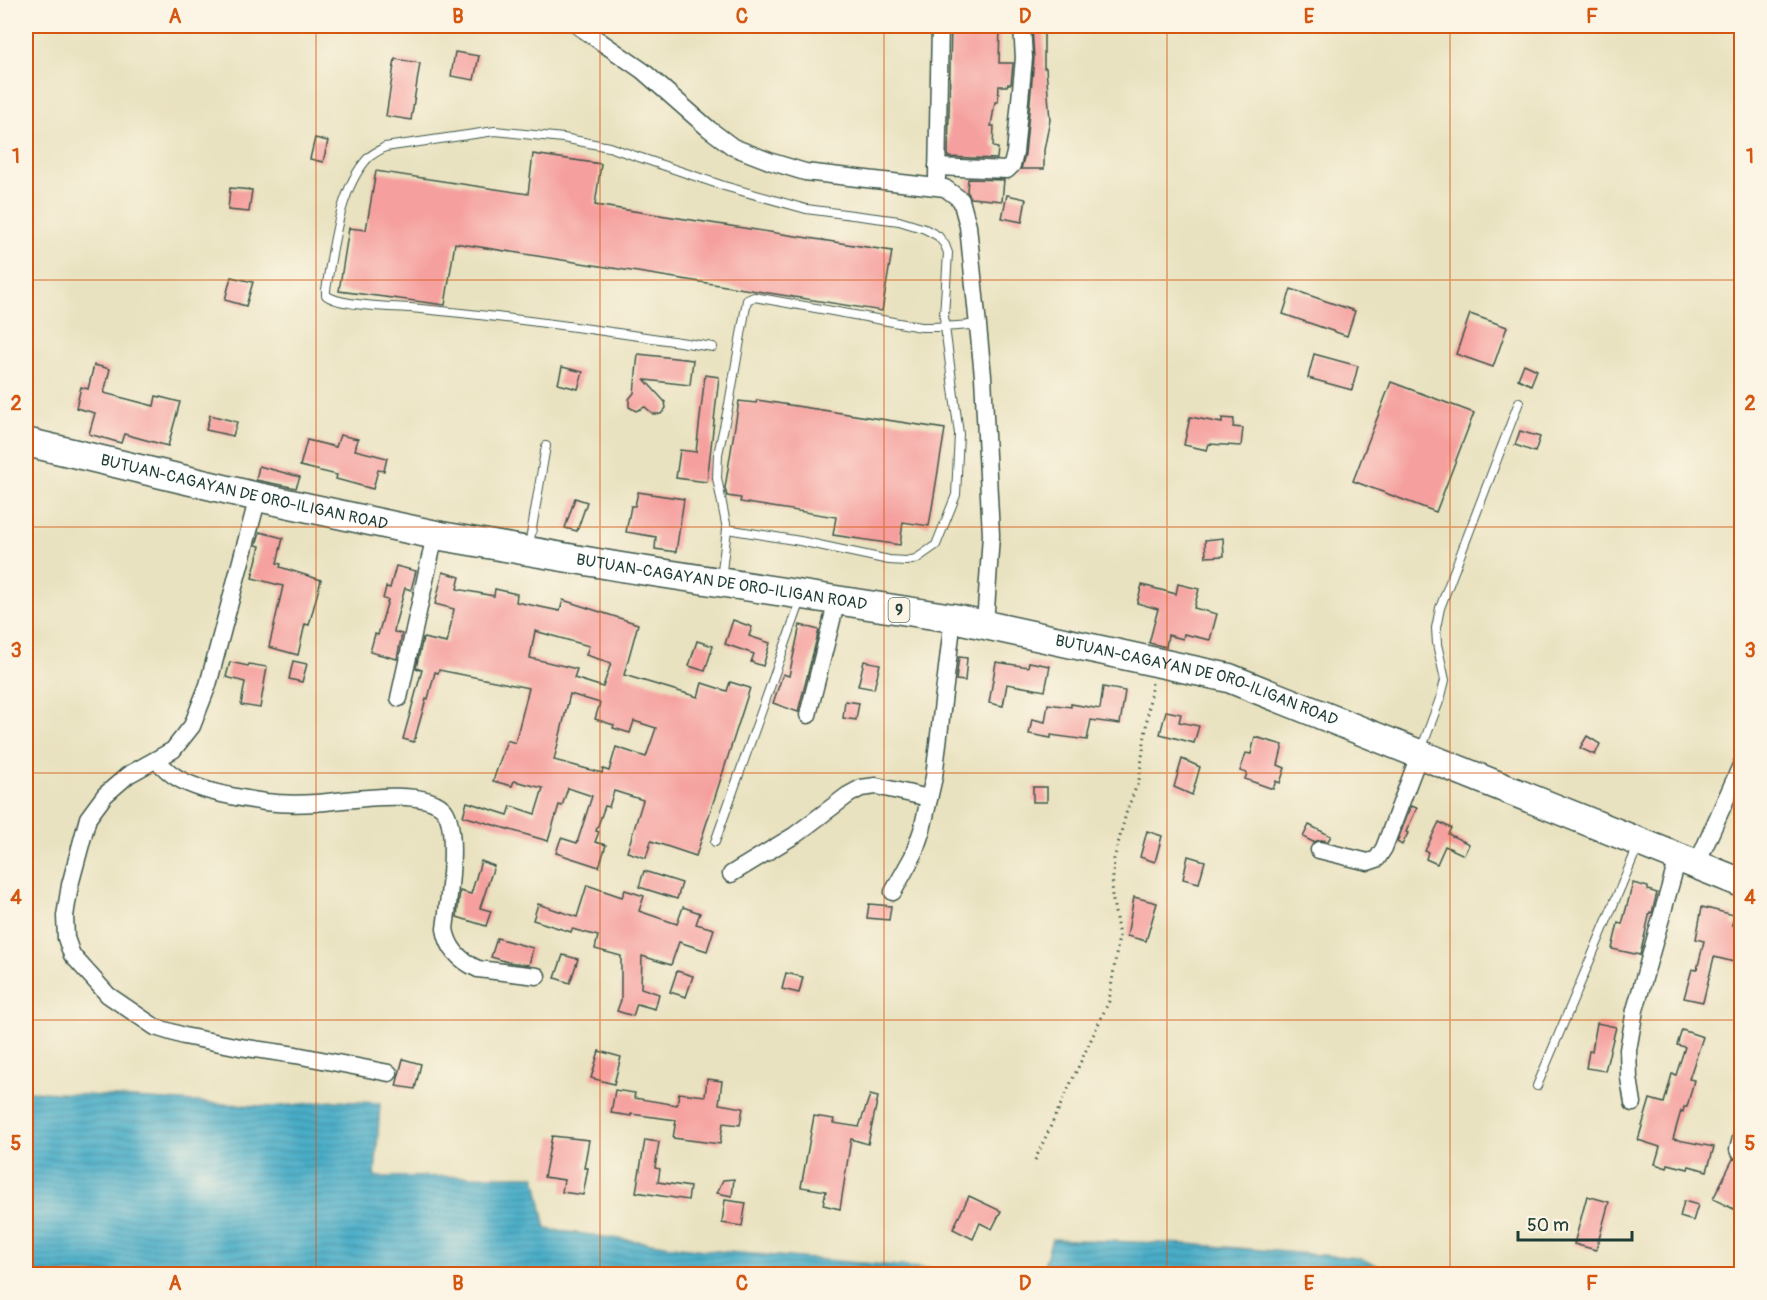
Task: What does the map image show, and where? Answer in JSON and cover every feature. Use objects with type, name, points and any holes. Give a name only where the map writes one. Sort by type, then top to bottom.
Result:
[{"type":"highway","name":"BUTUAN-CAGAYAN DE ORO-ILIGAN ROAD","points":[[26,442],[258,497],[435,535],[952,618],[1229,678],[1742,883]]},
{"type":"street","points":[[578,26],[643,71],[733,147],[805,172],[938,186],[945,188],[961,200],[971,248],[983,387],[991,535],[985,625]]},
{"type":"street","points":[[938,186],[940,26]]},
{"type":"street","points":[[937,167],[1007,170],[1012,165],[1024,58],[1022,26]]},
{"type":"street","points":[[258,497],[208,685],[192,726],[173,750],[128,775],[105,795],[88,818],[70,885],[65,916],[66,938],[72,955],[108,995],[155,1027],[184,1036],[389,1073]]},
{"type":"street","points":[[399,698],[435,535]]},
{"type":"street","points":[[808,715],[837,600]]},
{"type":"street","points":[[893,892],[913,856],[934,777],[952,618]]},
{"type":"street","points":[[1319,850],[1368,862],[1377,859],[1384,848],[1420,753]]},
{"type":"street","points":[[156,760],[173,776],[192,785],[266,802],[318,803],[375,797],[427,800],[437,805],[444,809],[450,821],[452,854],[445,929],[447,940],[454,952],[470,966],[478,969],[537,976]]},
{"type":"street","points":[[1633,1102],[1628,1050],[1635,1010],[1687,861],[1742,764]]},
{"type":"street","points":[[731,874],[795,834],[861,788],[876,786],[929,798]]},
{"type":"lane","points":[[713,347],[491,315],[356,304],[330,298],[326,295],[326,290],[335,236],[351,183],[370,157],[385,147],[495,131],[563,138],[609,147],[724,186],[795,206],[899,221],[925,229],[938,236],[948,253],[945,327],[959,434],[956,495],[936,544],[916,559],[889,560],[800,541],[727,529]]},
{"type":"lane","points":[[720,582],[727,529],[717,478],[718,454],[747,300],[754,297],[921,327],[977,324]]},
{"type":"lane","points":[[1420,753],[1445,680],[1437,644],[1436,628],[1440,608],[1519,402]]},
{"type":"lane","points":[[528,551],[546,446]]},
{"type":"lane","points":[[715,842],[802,595]]},
{"type":"lane","points":[[1537,1086],[1640,843]]},
{"type":"path","points":[[1035,1160],[1109,1001],[1119,936],[1112,895],[1114,859],[1127,810],[1139,780],[1155,661]]},
{"type":"water","points":[[26,1091],[271,1107],[333,1101],[380,1103],[375,1177],[535,1176],[546,1229],[703,1250],[998,1274],[26,1274]]},
{"type":"water","points":[[1052,1239],[1187,1244],[1359,1258],[1397,1274],[1041,1274]]},
{"type":"building","points":[[951,26],[1000,26],[999,63],[1013,63],[1011,84],[999,86],[998,102],[995,102],[991,126],[994,126],[993,147],[998,148],[997,159],[948,157]]},
{"type":"building","points":[[1032,26],[1044,26],[1044,68],[1046,68],[1050,120],[1044,150],[1044,169],[1021,169],[1025,154],[1034,59]]},
{"type":"building","points":[[455,52],[479,56],[474,80],[451,76]]},
{"type":"building","points":[[395,59],[420,63],[411,120],[386,116]]},
{"type":"building","points":[[315,138],[328,141],[323,162],[310,159]]},
{"type":"building","points":[[533,154],[601,164],[595,205],[892,251],[882,311],[455,243],[445,305],[339,291],[349,228],[366,230],[376,171],[528,194]]},
{"type":"building","points":[[968,179],[1004,180],[1002,201],[971,198],[967,191]]},
{"type":"building","points":[[230,188],[252,190],[249,212],[228,210]]},
{"type":"building","points":[[1007,195],[1026,199],[1022,222],[1002,218]]},
{"type":"building","points":[[231,277],[253,282],[246,306],[225,300]]},
{"type":"building","points":[[1291,289],[1355,311],[1347,336],[1283,314]]},
{"type":"building","points":[[1470,314],[1507,327],[1493,367],[1456,354]]},
{"type":"building","points":[[638,354],[693,360],[690,385],[645,380],[665,402],[666,408],[661,414],[653,414],[645,407],[636,411],[629,407],[629,399],[634,393]]},
{"type":"building","points":[[1314,354],[1358,366],[1352,390],[1308,378]]},
{"type":"building","points":[[1524,364],[1537,370],[1531,385],[1518,379]]},
{"type":"building","points":[[94,365],[110,369],[104,393],[154,406],[156,396],[180,402],[168,446],[124,434],[121,443],[89,434],[95,413],[76,408],[81,387],[88,389]]},
{"type":"building","points":[[562,367],[583,372],[578,389],[558,384]]},
{"type":"building","points":[[705,375],[719,377],[707,482],[676,478],[680,450],[696,452]]},
{"type":"building","points":[[1391,382],[1474,413],[1436,512],[1353,481]]},
{"type":"building","points":[[757,400],[945,429],[929,526],[903,522],[900,545],[833,535],[836,517],[740,502],[741,498],[727,496],[725,488],[739,401],[756,403]]},
{"type":"building","points":[[210,415],[237,422],[233,436],[206,430]]},
{"type":"building","points":[[1190,417],[1222,423],[1222,418],[1234,419],[1233,427],[1243,428],[1241,446],[1209,444],[1207,450],[1184,445]]},
{"type":"building","points":[[1520,431],[1540,437],[1535,452],[1515,445]]},
{"type":"building","points":[[340,435],[358,439],[355,450],[387,458],[384,471],[378,470],[373,489],[336,479],[337,475],[300,466],[307,440],[336,447]]},
{"type":"building","points":[[259,466],[300,477],[296,488],[256,480]]},
{"type":"building","points":[[638,492],[684,499],[676,552],[655,549],[656,537],[626,532],[631,506],[635,506]]},
{"type":"building","points":[[575,498],[587,502],[577,531],[565,528]]},
{"type":"building","points":[[260,532],[283,538],[277,563],[281,564],[280,567],[321,580],[309,625],[305,624],[298,655],[269,647],[283,586],[252,578],[260,546],[256,545]]},
{"type":"building","points":[[1223,538],[1224,556],[1206,557],[1205,540]]},
{"type":"building","points":[[396,566],[416,571],[411,590],[405,588],[395,625],[394,632],[402,634],[397,659],[370,652],[375,634],[378,635],[388,600],[383,599],[386,587],[390,588]]},
{"type":"building","points":[[443,572],[460,577],[457,589],[494,596],[495,589],[517,594],[516,602],[560,611],[563,600],[638,624],[624,675],[698,697],[702,683],[727,691],[730,682],[750,688],[696,856],[651,841],[646,858],[627,852],[643,800],[614,791],[609,807],[605,806],[596,831],[599,832],[595,842],[606,845],[599,867],[556,853],[561,838],[577,843],[592,796],[568,788],[562,806],[559,805],[548,841],[463,816],[467,802],[508,815],[511,806],[535,814],[543,788],[514,781],[512,786],[493,781],[507,740],[515,743],[529,688],[439,670],[438,673],[435,672],[414,742],[403,739],[422,670],[416,668],[423,638],[447,643],[454,609],[435,604]],"holes":[[[535,631],[589,646],[586,655],[611,663],[603,687],[574,678],[577,669],[530,658]],[[570,694],[600,703],[595,719],[614,725],[613,728],[630,733],[634,721],[656,728],[646,757],[616,747],[609,771],[603,769],[602,773],[554,760]]]},
{"type":"building","points":[[1178,584],[1199,589],[1194,608],[1217,614],[1210,640],[1184,634],[1183,639],[1168,635],[1166,647],[1149,643],[1158,609],[1137,603],[1142,585],[1176,594]]},
{"type":"building","points":[[733,620],[752,627],[749,636],[770,643],[763,666],[751,662],[754,654],[725,644]]},
{"type":"building","points":[[800,625],[819,630],[798,712],[773,703],[783,674],[789,676]]},
{"type":"building","points":[[697,641],[713,646],[705,671],[689,666]]},
{"type":"building","points":[[959,657],[967,658],[965,681],[956,680]]},
{"type":"building","points":[[293,661],[307,664],[302,682],[289,679]]},
{"type":"building","points":[[864,661],[880,664],[874,689],[858,686]]},
{"type":"building","points":[[230,662],[267,667],[260,708],[241,705],[245,682],[226,677]]},
{"type":"building","points":[[996,662],[1028,667],[1029,662],[1050,666],[1045,691],[1007,684],[1003,706],[989,703]]},
{"type":"building","points":[[1103,687],[1125,691],[1120,724],[1091,720],[1087,740],[1029,734],[1032,719],[1045,722],[1048,704],[1071,707],[1071,704],[1100,709]]},
{"type":"building","points":[[845,701],[859,703],[856,720],[843,718]]},
{"type":"building","points":[[1166,711],[1181,714],[1179,722],[1199,726],[1194,743],[1160,734]]},
{"type":"building","points":[[1587,736],[1600,744],[1595,755],[1580,748]]},
{"type":"building","points":[[1255,737],[1283,745],[1278,765],[1285,768],[1280,783],[1276,781],[1273,789],[1245,779],[1247,773],[1240,771],[1246,753],[1251,754]]},
{"type":"building","points":[[1182,759],[1200,767],[1192,795],[1174,787]]},
{"type":"building","points":[[1033,787],[1047,787],[1047,802],[1033,802]]},
{"type":"building","points":[[1411,806],[1417,808],[1402,845],[1397,842]]},
{"type":"building","points":[[1439,822],[1451,828],[1448,834],[1469,844],[1464,855],[1445,846],[1437,864],[1426,859],[1428,852],[1425,851]]},
{"type":"building","points":[[1309,825],[1331,836],[1328,841],[1313,842],[1303,837]]},
{"type":"building","points":[[1147,831],[1162,836],[1155,862],[1140,857]]},
{"type":"building","points":[[1188,856],[1205,861],[1199,883],[1183,879]]},
{"type":"building","points":[[481,861],[494,866],[480,908],[491,911],[486,926],[457,917],[460,891],[471,894]]},
{"type":"building","points":[[644,871],[682,883],[677,899],[639,887]]},
{"type":"building","points":[[1633,883],[1648,887],[1648,890],[1657,893],[1640,955],[1612,949],[1618,923],[1622,924]]},
{"type":"building","points":[[587,885],[622,897],[625,890],[644,896],[639,911],[677,924],[683,907],[700,913],[696,924],[714,929],[707,951],[679,942],[671,965],[642,956],[641,988],[659,994],[655,1009],[637,1004],[633,1016],[617,1011],[621,1000],[621,956],[595,949],[598,936],[572,929],[571,932],[533,920],[538,904],[577,917]]},
{"type":"building","points":[[1134,897],[1157,903],[1146,941],[1127,936]]},
{"type":"building","points":[[869,904],[891,906],[889,920],[867,918]]},
{"type":"building","points":[[1702,907],[1734,915],[1732,925],[1742,927],[1742,964],[1714,957],[1703,1002],[1684,998],[1692,969],[1697,970],[1704,941],[1696,939]]},
{"type":"building","points":[[497,938],[533,948],[529,965],[491,957]]},
{"type":"building","points":[[563,955],[578,959],[570,983],[555,978]]},
{"type":"building","points":[[677,971],[693,976],[686,997],[670,992]]},
{"type":"building","points":[[786,973],[803,977],[799,993],[782,989]]},
{"type":"building","points":[[1597,1023],[1616,1027],[1605,1071],[1586,1068]]},
{"type":"building","points":[[1682,1030],[1703,1037],[1689,1079],[1694,1080],[1687,1107],[1684,1107],[1683,1112],[1681,1111],[1673,1139],[1714,1147],[1707,1171],[1689,1166],[1688,1169],[1668,1164],[1667,1168],[1655,1164],[1660,1147],[1638,1140],[1650,1099],[1664,1103],[1672,1074],[1676,1075],[1685,1047],[1677,1045]]},
{"type":"building","points":[[599,1051],[621,1057],[614,1084],[591,1078]]},
{"type":"building","points":[[403,1059],[421,1064],[415,1089],[396,1086]]},
{"type":"building","points":[[707,1079],[722,1081],[719,1104],[743,1108],[740,1125],[723,1123],[720,1144],[673,1138],[676,1120],[611,1113],[615,1090],[635,1093],[634,1098],[677,1105],[679,1093],[705,1096]]},
{"type":"building","points":[[870,1095],[878,1097],[868,1144],[851,1139],[840,1209],[823,1205],[826,1191],[801,1187],[814,1116],[834,1119],[833,1123],[859,1127]]},
{"type":"building","points":[[552,1136],[589,1140],[584,1168],[588,1168],[583,1195],[562,1192],[564,1180],[544,1177]]},
{"type":"building","points":[[645,1140],[659,1142],[655,1168],[660,1169],[658,1182],[690,1187],[688,1200],[636,1192]]},
{"type":"building","points":[[1733,1159],[1742,1160],[1742,1213],[1713,1199]]},
{"type":"building","points":[[734,1179],[732,1196],[717,1193],[723,1180]]},
{"type":"building","points":[[969,1196],[1001,1211],[992,1229],[980,1223],[973,1239],[953,1229]]},
{"type":"building","points":[[1587,1196],[1609,1202],[1596,1250],[1574,1244]]},
{"type":"building","points":[[725,1200],[746,1203],[742,1226],[722,1223]]},
{"type":"building","points":[[1684,1201],[1698,1205],[1693,1221],[1680,1217]]}]
